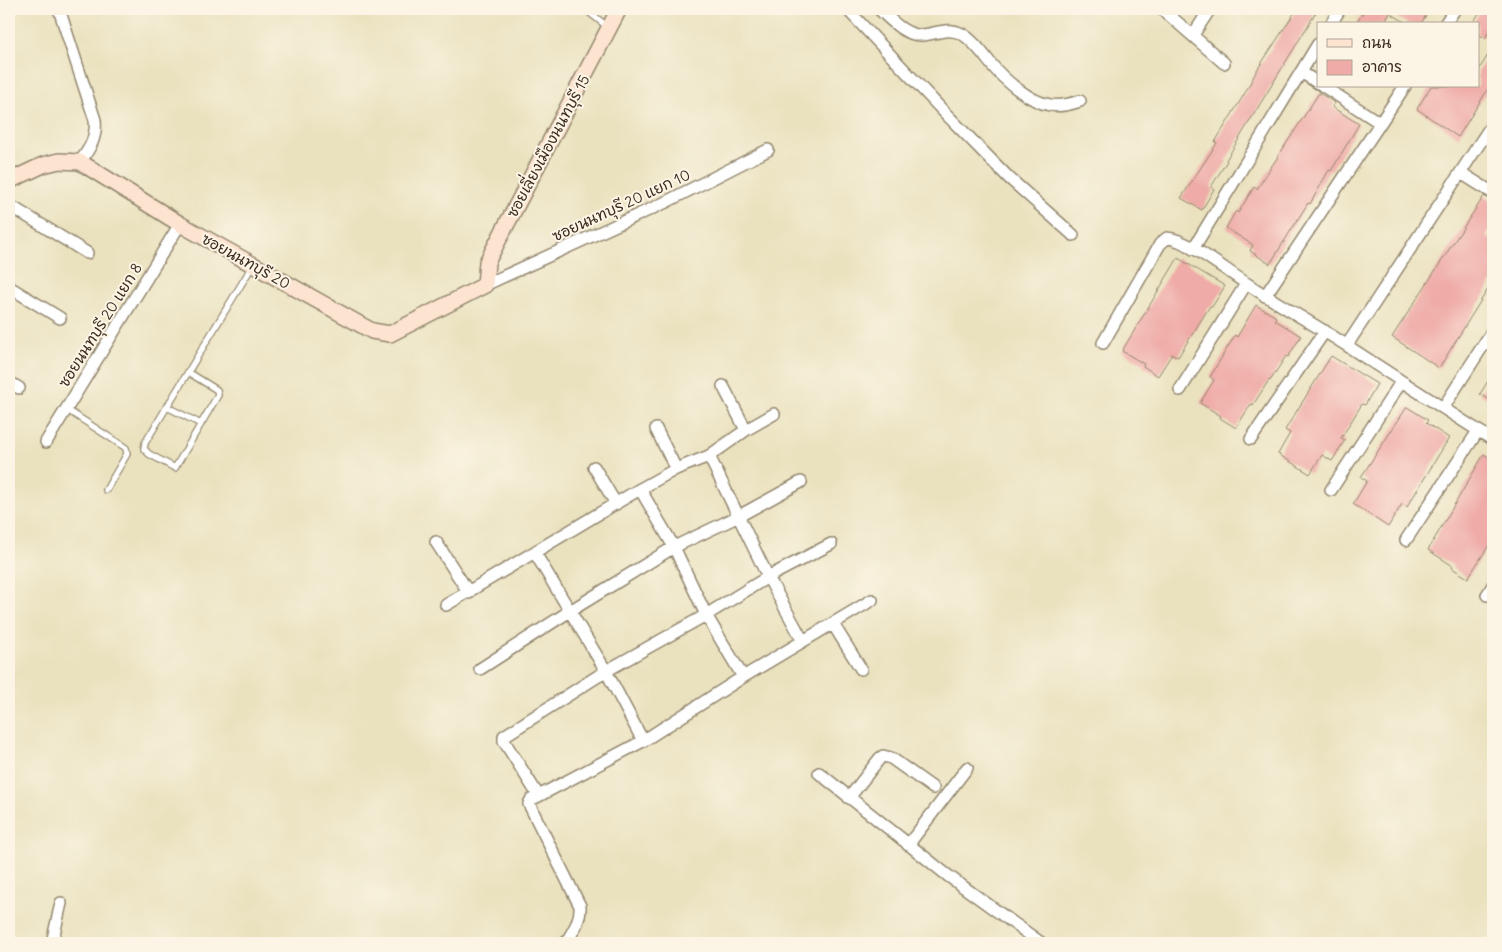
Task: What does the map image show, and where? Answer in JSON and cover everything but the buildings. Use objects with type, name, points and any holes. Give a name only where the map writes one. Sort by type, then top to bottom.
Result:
[{"type":"street","points":[[9,181],[43,165],[59,161],[80,162],[92,146],[96,130],[95,120],[59,9]]},
{"type":"street","name":"ซอยเลี่ยงเมืองนนทบุรี 15","points":[[485,285],[487,262],[619,9]]},
{"type":"street","points":[[847,9],[990,159],[1073,235]]},
{"type":"street","points":[[879,9],[904,30],[911,33],[920,35],[947,30],[961,33],[969,39],[998,73],[1022,92],[1038,101],[1051,106],[1080,101]]},
{"type":"street","points":[[1162,9],[1224,63]]},
{"type":"street","points":[[1193,35],[1210,9]]},
{"type":"street","points":[[1332,22],[1340,9]]},
{"type":"street","points":[[1446,22],[1455,9]]},
{"type":"street","points":[[1194,249],[1317,46]]},
{"type":"street","points":[[1301,72],[1317,83]]},
{"type":"street","points":[[1326,88],[1380,123]]},
{"type":"street","points":[[1265,296],[1403,88]]},
{"type":"street","points":[[1346,345],[1493,123]]},
{"type":"street","name":"ซอยนนทบุรี 20 แยก 10","points":[[485,285],[664,203],[768,150]]},
{"type":"street","name":"ซอยนนทบุรี 20","points":[[80,162],[180,224],[372,331],[390,334],[485,285]]},
{"type":"street","points":[[1461,173],[1493,193]]},
{"type":"street","points":[[9,205],[88,253]]},
{"type":"street","name":"ซอยนนทบุรี 20 แยก 8","points":[[46,442],[180,224]]},
{"type":"street","points":[[1103,343],[1164,240],[1172,238],[1194,249],[1246,284],[1324,331],[1493,440]]},
{"type":"street","points":[[1180,390],[1246,284]]},
{"type":"street","points":[[9,288],[60,318]]},
{"type":"street","points":[[1444,408],[1493,330]]},
{"type":"street","points":[[1250,439],[1324,331]]},
{"type":"street","points":[[9,382],[19,388]]},
{"type":"street","points":[[1330,490],[1401,382]]},
{"type":"street","points":[[723,386],[746,430]]},
{"type":"street","points":[[446,606],[640,489],[676,469],[709,456],[746,430],[774,414]]},
{"type":"street","points":[[656,429],[676,469]]},
{"type":"street","points":[[1406,540],[1478,431]]},
{"type":"street","points":[[709,456],[768,577],[803,641]]},
{"type":"street","points":[[594,467],[616,504]]},
{"type":"street","points":[[480,669],[674,547],[739,516],[801,482]]},
{"type":"street","points":[[640,489],[674,547],[706,615],[743,677]]},
{"type":"street","points":[[436,542],[469,592]]},
{"type":"street","points":[[538,795],[504,741],[504,736],[606,671],[706,615],[768,577],[831,544]]},
{"type":"street","points":[[535,553],[606,671],[643,741]]},
{"type":"street","points":[[566,943],[578,922],[581,914],[580,906],[530,804],[531,800],[643,741],[743,677],[872,600]]},
{"type":"street","points":[[833,624],[861,669]]},
{"type":"street","points":[[849,798],[883,756],[891,758],[933,788]]},
{"type":"street","points":[[908,845],[967,768]]},
{"type":"street","points":[[818,773],[947,875],[1041,943]]},
{"type":"street","points":[[52,943],[61,903]]},
{"type":"lane","points":[[585,9],[610,28]]},
{"type":"lane","points":[[188,372],[217,390],[218,395],[175,468],[149,454],[144,449],[144,443],[254,265]]},
{"type":"lane","points":[[167,407],[200,424]]},
{"type":"lane","points":[[66,409],[126,448],[126,454],[106,490]]}]
